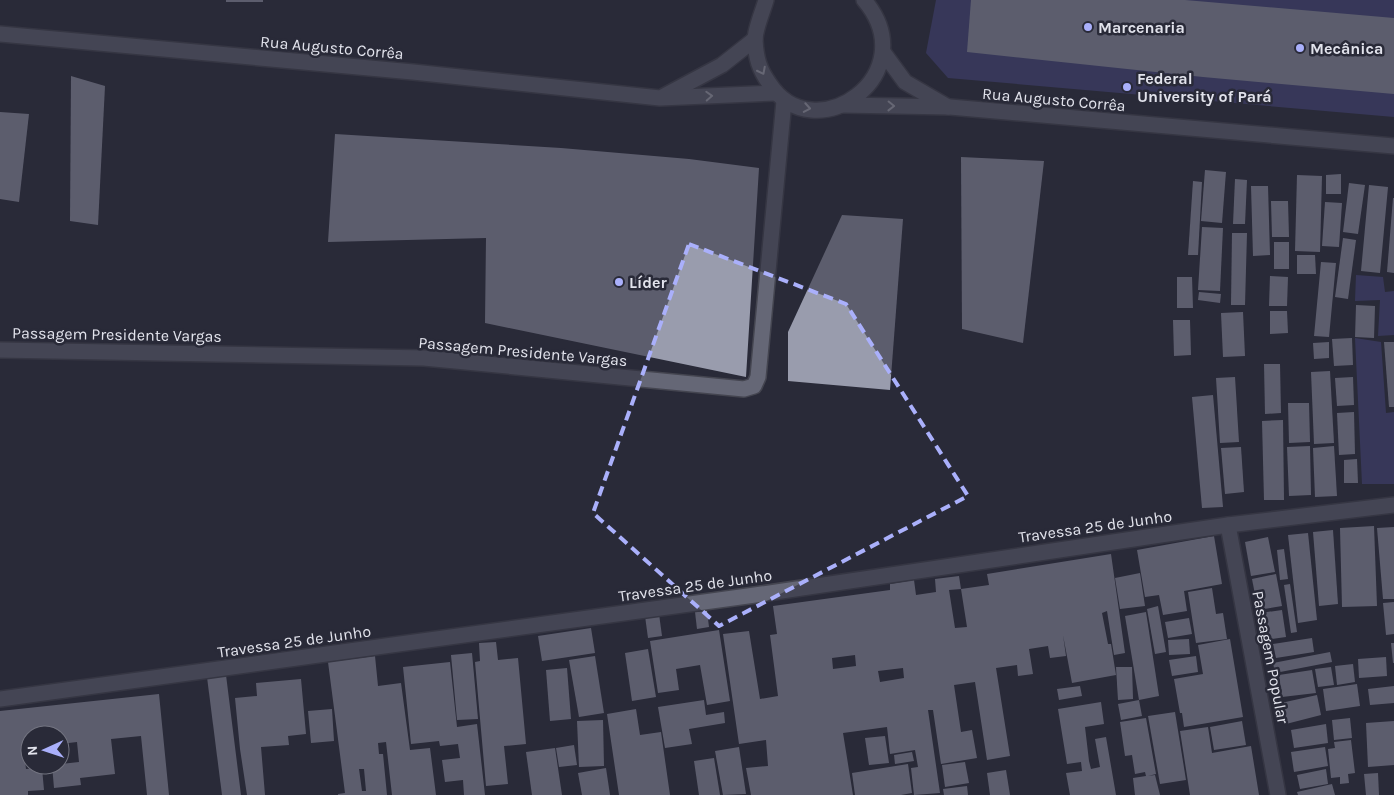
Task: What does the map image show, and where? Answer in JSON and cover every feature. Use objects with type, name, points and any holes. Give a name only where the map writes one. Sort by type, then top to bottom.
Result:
[{"type":"street","points":[[774,0],[764,7],[755,39],[759,68],[780,97]]},
{"type":"street","points":[[864,0],[878,21]]},
{"type":"street","points":[[843,105],[864,91],[878,69],[883,52],[878,21],[879,0]]},
{"type":"street","name":"Rua Augusto Corrêa","points":[[0,34],[413,72],[660,98],[780,97],[796,106],[828,110],[843,105],[950,107],[1394,146]]},
{"type":"street","points":[[660,98],[722,65],[755,39]]},
{"type":"street","name":"Rua Augusto Corrêa","points":[[883,52],[905,82],[950,107]]},
{"type":"street","name":"Passagem Presidente Vargas","points":[[0,350],[424,358],[711,387],[749,388],[754,386],[758,377],[780,97]]},
{"type":"street","name":"Travessa 25 de Junho","points":[[0,699],[755,595],[1228,525],[1394,504]]},
{"type":"street","name":"Passagem Popular","points":[[1228,525],[1278,795]]},
{"type":"highlighted area","points":[[689,244],[846,304],[968,496],[719,626],[593,513]]},
{"type":"shaded area","name":"Federal University of Pará","points":[[936,0],[1394,0],[1394,117],[948,78],[926,53]]},
{"type":"shaded area","points":[[1356,275],[1383,277],[1385,292],[1394,291],[1394,335],[1378,336],[1380,300],[1355,301]]},
{"type":"shaded area","points":[[1355,338],[1381,342],[1386,413],[1394,412],[1394,484],[1362,484]]},
{"type":"building","points":[[226,0],[263,0],[263,2],[226,2]]},
{"type":"building","points":[[971,0],[1185,0],[1394,18],[1394,94],[1203,77],[967,52]]},
{"type":"building","points":[[71,76],[105,86],[98,225],[70,221]]},
{"type":"building","points":[[0,112],[29,114],[19,202],[0,199]]},
{"type":"building","name":"Líder","points":[[335,134],[561,148],[689,159],[759,168],[746,377],[485,323],[486,238],[328,242]]},
{"type":"building","points":[[961,157],[1044,161],[1023,343],[962,329]]},
{"type":"building","points":[[1205,170],[1226,172],[1222,223],[1201,221]]},
{"type":"building","points":[[1341,174],[1341,194],[1326,194],[1326,175]]},
{"type":"building","points":[[1297,175],[1322,176],[1320,252],[1295,251]]},
{"type":"building","points":[[1235,179],[1247,180],[1245,224],[1233,224]]},
{"type":"building","points":[[1193,181],[1202,182],[1198,255],[1188,255]]},
{"type":"building","points":[[1349,183],[1365,185],[1358,234],[1343,232]]},
{"type":"building","points":[[1369,185],[1388,187],[1380,273],[1361,271]]},
{"type":"building","points":[[1251,186],[1268,186],[1270,255],[1253,256]]},
{"type":"building","points":[[1394,198],[1394,273],[1387,272]]},
{"type":"building","points":[[1271,201],[1288,201],[1289,237],[1272,237]]},
{"type":"building","points":[[1325,202],[1342,203],[1339,247],[1322,246]]},
{"type":"building","points":[[842,215],[903,219],[890,390],[788,381],[788,332]]},
{"type":"building","points":[[1202,227],[1223,228],[1220,291],[1198,290]]},
{"type":"building","points":[[1232,233],[1247,233],[1245,305],[1231,305]]},
{"type":"building","points":[[1343,238],[1356,240],[1348,299],[1335,297]]},
{"type":"building","points":[[1274,242],[1289,242],[1289,269],[1274,269]]},
{"type":"building","points":[[1297,255],[1315,255],[1316,274],[1297,274]]},
{"type":"building","points":[[1321,262],[1336,263],[1329,337],[1314,336]]},
{"type":"building","points":[[1270,276],[1288,277],[1287,306],[1269,306]]},
{"type":"building","points":[[1177,277],[1192,277],[1193,308],[1177,308]]},
{"type":"building","points":[[1199,292],[1221,294],[1220,303],[1198,300]]},
{"type":"building","points":[[1356,305],[1375,306],[1374,338],[1355,337]]},
{"type":"building","points":[[1270,311],[1287,311],[1288,333],[1270,334]]},
{"type":"building","points":[[1243,312],[1245,356],[1223,357],[1221,313]]},
{"type":"building","points":[[1173,320],[1190,320],[1191,355],[1174,356]]},
{"type":"building","points":[[1352,338],[1353,365],[1334,366],[1332,339]]},
{"type":"building","points":[[1329,342],[1329,358],[1314,359],[1313,343]]},
{"type":"building","points":[[1384,342],[1394,342],[1394,407],[1389,407]]},
{"type":"building","points":[[1264,364],[1280,364],[1281,413],[1265,414]]},
{"type":"building","points":[[1330,371],[1334,443],[1314,444],[1311,372]]},
{"type":"building","points":[[1235,377],[1239,442],[1220,443],[1216,378]]},
{"type":"building","points":[[1353,377],[1354,405],[1337,406],[1335,378]]},
{"type":"building","points":[[1213,395],[1223,507],[1202,508],[1192,397]]},
{"type":"building","points":[[1288,403],[1309,403],[1310,442],[1289,443]]},
{"type":"building","points":[[1354,412],[1355,454],[1339,455],[1337,413]]},
{"type":"building","points":[[1283,420],[1284,500],[1264,500],[1262,421]]},
{"type":"building","points":[[1310,446],[1311,495],[1289,496],[1287,447]]},
{"type":"building","points":[[1334,446],[1337,496],[1315,497],[1313,448]]},
{"type":"building","points":[[1241,447],[1244,492],[1225,494],[1221,448]]},
{"type":"building","points":[[1357,459],[1358,483],[1344,483],[1344,460]]},
{"type":"building","points":[[1374,526],[1377,606],[1342,607],[1340,528]]},
{"type":"building","points":[[1394,527],[1394,599],[1383,599],[1377,528]]},
{"type":"building","points":[[1333,530],[1338,604],[1319,606],[1313,532]]},
{"type":"building","points":[[1308,533],[1317,620],[1298,623],[1288,535]]},
{"type":"building","points":[[1214,536],[1222,584],[1184,591],[1187,611],[1163,615],[1159,595],[1145,597],[1137,550]]},
{"type":"building","points":[[1268,537],[1275,572],[1251,576],[1245,542]]},
{"type":"building","points":[[1284,549],[1288,579],[1280,580],[1277,550]]},
{"type":"building","points":[[1111,554],[1125,653],[1114,655],[1107,611],[1102,613],[1108,644],[1111,644],[1116,675],[1072,683],[1063,635],[1066,656],[1050,658],[1048,646],[1029,649],[1033,674],[1018,676],[1017,665],[996,668],[1010,756],[987,760],[975,682],[954,685],[961,732],[972,730],[977,758],[941,764],[933,710],[928,710],[940,793],[914,795],[911,768],[918,767],[915,750],[890,754],[887,727],[843,733],[853,795],[751,795],[746,768],[768,766],[766,740],[739,744],[723,634],[749,631],[760,699],[778,696],[770,635],[777,634],[773,606],[890,590],[890,584],[914,580],[916,595],[936,592],[935,579],[959,576],[961,589],[989,585],[987,574]],"holes":[[[961,589],[967,627],[955,628],[949,590]],[[855,655],[856,666],[833,669],[832,658]],[[903,668],[904,678],[880,682],[878,671]]]},
{"type":"building","points":[[1140,573],[1145,606],[1120,609],[1115,578]]},
{"type":"building","points":[[1276,574],[1282,606],[1258,610],[1252,579]]},
{"type":"building","points":[[1290,584],[1297,632],[1291,633],[1284,585]]},
{"type":"building","points":[[1212,588],[1216,614],[1223,613],[1227,639],[1196,643],[1188,592]]},
{"type":"building","points":[[1394,602],[1394,634],[1386,635],[1383,603]]},
{"type":"building","points":[[1158,606],[1166,652],[1155,654],[1147,609]]},
{"type":"building","points":[[1282,610],[1286,637],[1265,640],[1260,613]]},
{"type":"building","points":[[707,611],[709,627],[697,629],[695,612]]},
{"type":"building","points":[[1146,612],[1159,696],[1139,700],[1125,616]]},
{"type":"building","points":[[659,614],[662,636],[648,638],[645,616]]},
{"type":"building","points":[[1189,618],[1192,634],[1168,638],[1165,622]]},
{"type":"building","points":[[591,628],[595,653],[542,661],[538,636]]},
{"type":"building","points":[[719,630],[730,701],[707,705],[700,665],[676,669],[679,690],[658,693],[650,641]]},
{"type":"building","points":[[1312,638],[1314,652],[1276,658],[1273,644]]},
{"type":"building","points":[[1189,639],[1190,654],[1169,655],[1168,640]]},
{"type":"building","points":[[1230,639],[1243,717],[1184,727],[1174,679],[1203,674],[1198,645]]},
{"type":"building","points":[[496,642],[498,660],[518,658],[526,744],[504,746],[508,784],[486,786],[475,662],[480,661],[479,643]]},
{"type":"building","points":[[1391,643],[1394,643],[1394,663],[1393,663]]},
{"type":"building","points":[[648,649],[656,697],[632,701],[625,653]]},
{"type":"building","points":[[1330,652],[1332,662],[1275,673],[1273,663]]},
{"type":"building","points":[[472,653],[478,719],[457,720],[451,655]]},
{"type":"building","points":[[375,656],[378,686],[401,683],[410,750],[430,748],[436,795],[392,795],[386,742],[378,743],[379,754],[383,754],[387,795],[338,795],[345,793],[328,662]],"holes":[[[359,769],[364,769],[366,791],[362,791]]]},
{"type":"building","points":[[595,656],[604,713],[579,717],[569,660]]},
{"type":"building","points":[[1196,656],[1198,672],[1172,676],[1169,660]]},
{"type":"building","points":[[1386,657],[1387,676],[1359,678],[1358,659]]},
{"type":"building","points":[[450,662],[457,727],[477,724],[485,795],[464,795],[463,780],[445,782],[442,760],[460,758],[458,744],[440,746],[439,741],[411,744],[403,667]]},
{"type":"building","points":[[1353,664],[1355,682],[1337,685],[1335,666]]},
{"type":"building","points":[[1116,667],[1132,667],[1133,699],[1118,700]]},
{"type":"building","points":[[1331,667],[1334,685],[1318,687],[1315,669]]},
{"type":"building","points":[[567,668],[571,719],[550,721],[546,670]]},
{"type":"building","points":[[1312,670],[1316,693],[1282,697],[1279,675]]},
{"type":"building","points":[[226,675],[241,795],[222,795],[207,677]]},
{"type":"building","points":[[301,679],[306,734],[288,736],[289,745],[261,747],[265,795],[247,795],[235,698],[257,696],[256,683]]},
{"type":"building","points":[[1357,684],[1360,706],[1326,711],[1323,689]]},
{"type":"building","points":[[1080,686],[1082,696],[1059,700],[1057,689]]},
{"type":"building","points":[[1394,686],[1394,703],[1370,705],[1368,689]]},
{"type":"building","points":[[159,694],[169,795],[147,795],[141,736],[111,739],[115,774],[80,778],[81,785],[54,788],[53,775],[70,775],[70,763],[79,762],[77,742],[70,743],[70,725],[20,725],[20,775],[43,775],[44,790],[28,791],[28,795],[0,795],[0,711]]},
{"type":"building","points":[[1317,695],[1321,715],[1286,724],[1281,703]]},
{"type":"building","points":[[704,700],[706,715],[724,712],[725,723],[689,729],[692,744],[665,748],[658,707]]},
{"type":"building","points":[[1139,700],[1142,716],[1121,720],[1118,704]]},
{"type":"building","points":[[1101,702],[1104,724],[1085,727],[1089,761],[1091,769],[1100,767],[1095,739],[1106,737],[1116,795],[1070,795],[1066,773],[1082,771],[1081,762],[1067,764],[1058,709]]},
{"type":"building","points":[[332,709],[334,741],[311,743],[308,711]]},
{"type":"building","points":[[636,709],[640,735],[661,732],[670,795],[619,795],[607,714]]},
{"type":"building","points":[[1175,712],[1186,780],[1160,784],[1148,716]]},
{"type":"building","points":[[1146,718],[1156,774],[1148,776],[1155,775],[1160,795],[1135,795],[1133,778],[1146,776],[1145,772],[1135,774],[1132,755],[1125,756],[1120,722]]},
{"type":"building","points":[[1350,718],[1352,738],[1334,740],[1332,720]]},
{"type":"building","points":[[603,720],[604,766],[579,767],[577,721]]},
{"type":"building","points":[[1242,721],[1246,745],[1214,750],[1210,727]]},
{"type":"building","points":[[1394,721],[1394,765],[1368,767],[1366,723]]},
{"type":"building","points":[[1326,724],[1328,743],[1294,748],[1291,730]]},
{"type":"building","points":[[1208,727],[1212,753],[1251,746],[1259,795],[1190,795],[1180,731]]},
{"type":"building","points":[[885,736],[889,763],[869,765],[865,738]]},
{"type":"building","points":[[1351,740],[1355,773],[1348,774],[1349,783],[1340,784],[1340,777],[1331,778],[1328,749],[1335,748],[1334,742]]},
{"type":"building","points":[[574,745],[577,765],[559,767],[556,748]]},
{"type":"building","points":[[739,747],[746,794],[723,795],[715,751]]},
{"type":"building","points":[[1325,747],[1328,766],[1294,772],[1291,752]]},
{"type":"building","points":[[555,748],[562,795],[532,795],[526,752]]},
{"type":"building","points":[[912,752],[914,761],[895,764],[894,755]]},
{"type":"building","points":[[714,758],[720,795],[699,795],[694,761]]},
{"type":"building","points":[[965,762],[969,783],[945,787],[942,765]]},
{"type":"building","points":[[908,764],[912,793],[901,795],[855,795],[852,773]]},
{"type":"building","points":[[606,768],[610,795],[582,795],[578,773]]},
{"type":"building","points":[[1326,769],[1328,784],[1300,789],[1297,775]]},
{"type":"building","points":[[1006,770],[1010,795],[990,795],[987,773]]},
{"type":"building","points":[[1378,773],[1379,795],[1366,795],[1364,774]]},
{"type":"building","points":[[1332,784],[1335,795],[1298,795],[1297,792]]},
{"type":"building","points":[[967,786],[968,795],[944,795],[943,789]]},
{"type":"place","name":"Marcenaria","points":[[1088,27]]},
{"type":"place","name":"Mecânica","points":[[1300,48]]},
{"type":"place","name":"Federal University of Pará","points":[[1127,87]]},
{"type":"place","name":"Líder","points":[[619,282]]}]
